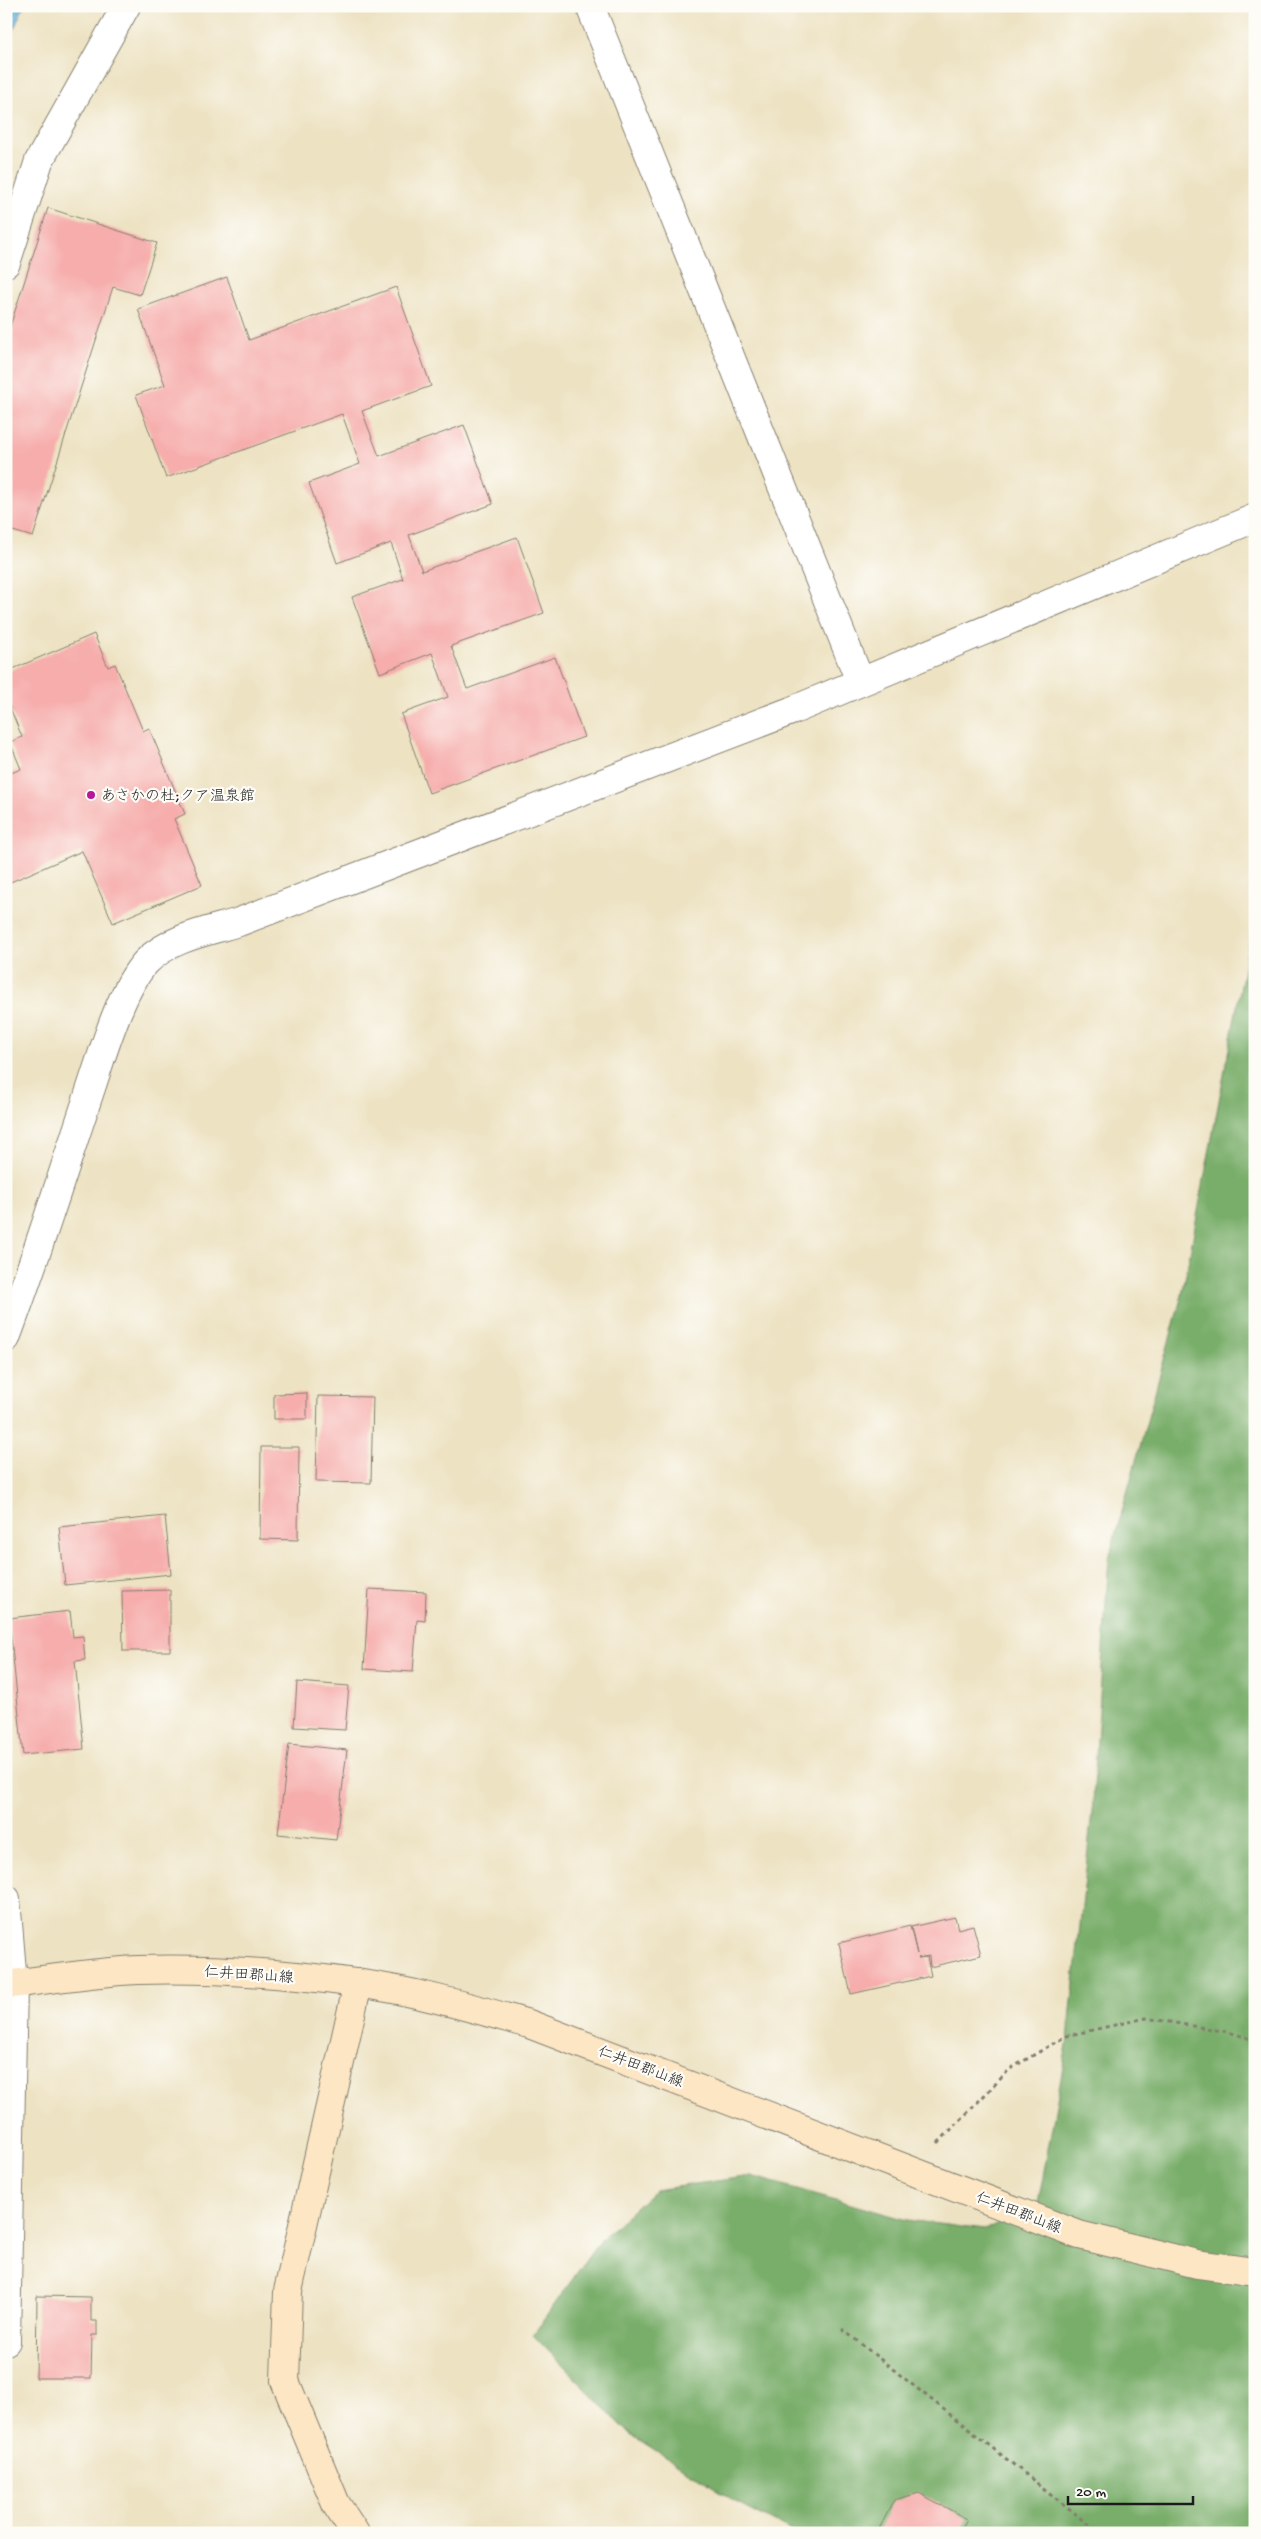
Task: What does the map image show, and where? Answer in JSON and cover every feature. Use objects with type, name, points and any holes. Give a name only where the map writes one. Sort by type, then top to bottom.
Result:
[{"type":"main road","name":"仁井田郡山線","points":[[10,1985],[137,1970],[228,1971],[358,1983],[435,1998],[529,2024],[1079,2235],[1197,2264],[1255,2272]]},
{"type":"main road","points":[[354,2533],[336,2504],[285,2381],[288,2291],[358,1983]]},
{"type":"street","points":[[6,263],[40,161],[126,6]]},
{"type":"street","points":[[590,6],[860,681]]},
{"type":"street","points":[[6,1338],[104,1049],[130,985],[145,963],[159,950],[194,935],[239,922],[791,710],[1255,518]]},
{"type":"street","points":[[6,1900],[10,1985],[6,2340]]},
{"type":"path","points":[[912,2170],[1010,2069],[1066,2036],[1146,2018],[1228,2032],[1255,2040]]},
{"type":"path","points":[[842,2329],[1100,2533]]},
{"type":"green space","points":[[1255,912],[1255,2533],[796,2533],[733,2500],[630,2434],[533,2335],[601,2239],[655,2190],[751,2176],[907,2220],[985,2230],[1038,2204],[1068,2039],[1093,1802],[1109,1558],[1182,1295]]},
{"type":"water","points":[[6,6],[24,6],[6,46]]},
{"type":"building","points":[[48,208],[157,243],[140,295],[113,287],[33,537],[6,529],[6,339]]},
{"type":"building","points":[[227,277],[249,340],[396,287],[431,386],[362,411],[379,456],[464,425],[493,504],[409,535],[422,571],[517,537],[544,613],[451,646],[467,689],[555,657],[584,737],[429,793],[401,714],[448,697],[432,653],[380,673],[352,597],[403,579],[391,543],[337,563],[309,483],[360,464],[342,414],[166,478],[136,395],[165,385],[138,309]]},
{"type":"building","name":"あさかの杜;クア温泉館","points":[[94,634],[108,667],[115,664],[143,731],[149,728],[185,814],[174,819],[202,885],[113,923],[82,851],[6,884],[6,775],[21,769],[10,742],[22,737],[6,698],[6,672]]},
{"type":"building","points":[[307,1393],[307,1419],[274,1419],[274,1394]]},
{"type":"building","points":[[318,1396],[373,1397],[371,1483],[316,1482]]},
{"type":"building","points":[[261,1447],[299,1447],[298,1540],[260,1539]]},
{"type":"building","points":[[165,1516],[171,1574],[65,1585],[59,1527]]},
{"type":"building","points":[[369,1589],[426,1592],[425,1621],[417,1620],[413,1672],[364,1669]]},
{"type":"building","points":[[170,1590],[170,1651],[123,1651],[122,1591]]},
{"type":"building","points":[[70,1611],[73,1637],[83,1636],[85,1660],[75,1661],[84,1749],[23,1755],[9,1618]]},
{"type":"building","points":[[297,1682],[349,1686],[345,1730],[294,1727]]},
{"type":"building","points":[[289,1744],[347,1750],[336,1840],[278,1834]]},
{"type":"building","points":[[955,1917],[958,1929],[973,1925],[981,1955],[930,1967],[929,1956],[918,1958],[927,1957],[931,1976],[851,1994],[839,1943],[910,1926],[917,1954],[911,1927]]},
{"type":"building","points":[[37,2296],[91,2297],[91,2321],[97,2321],[97,2335],[92,2335],[91,2378],[36,2378]]},
{"type":"building","points":[[919,2493],[967,2519],[959,2533],[877,2533],[894,2500]]},
{"type":"place","name":"あさかの杜;クア温泉館","points":[[91,795]]}]
